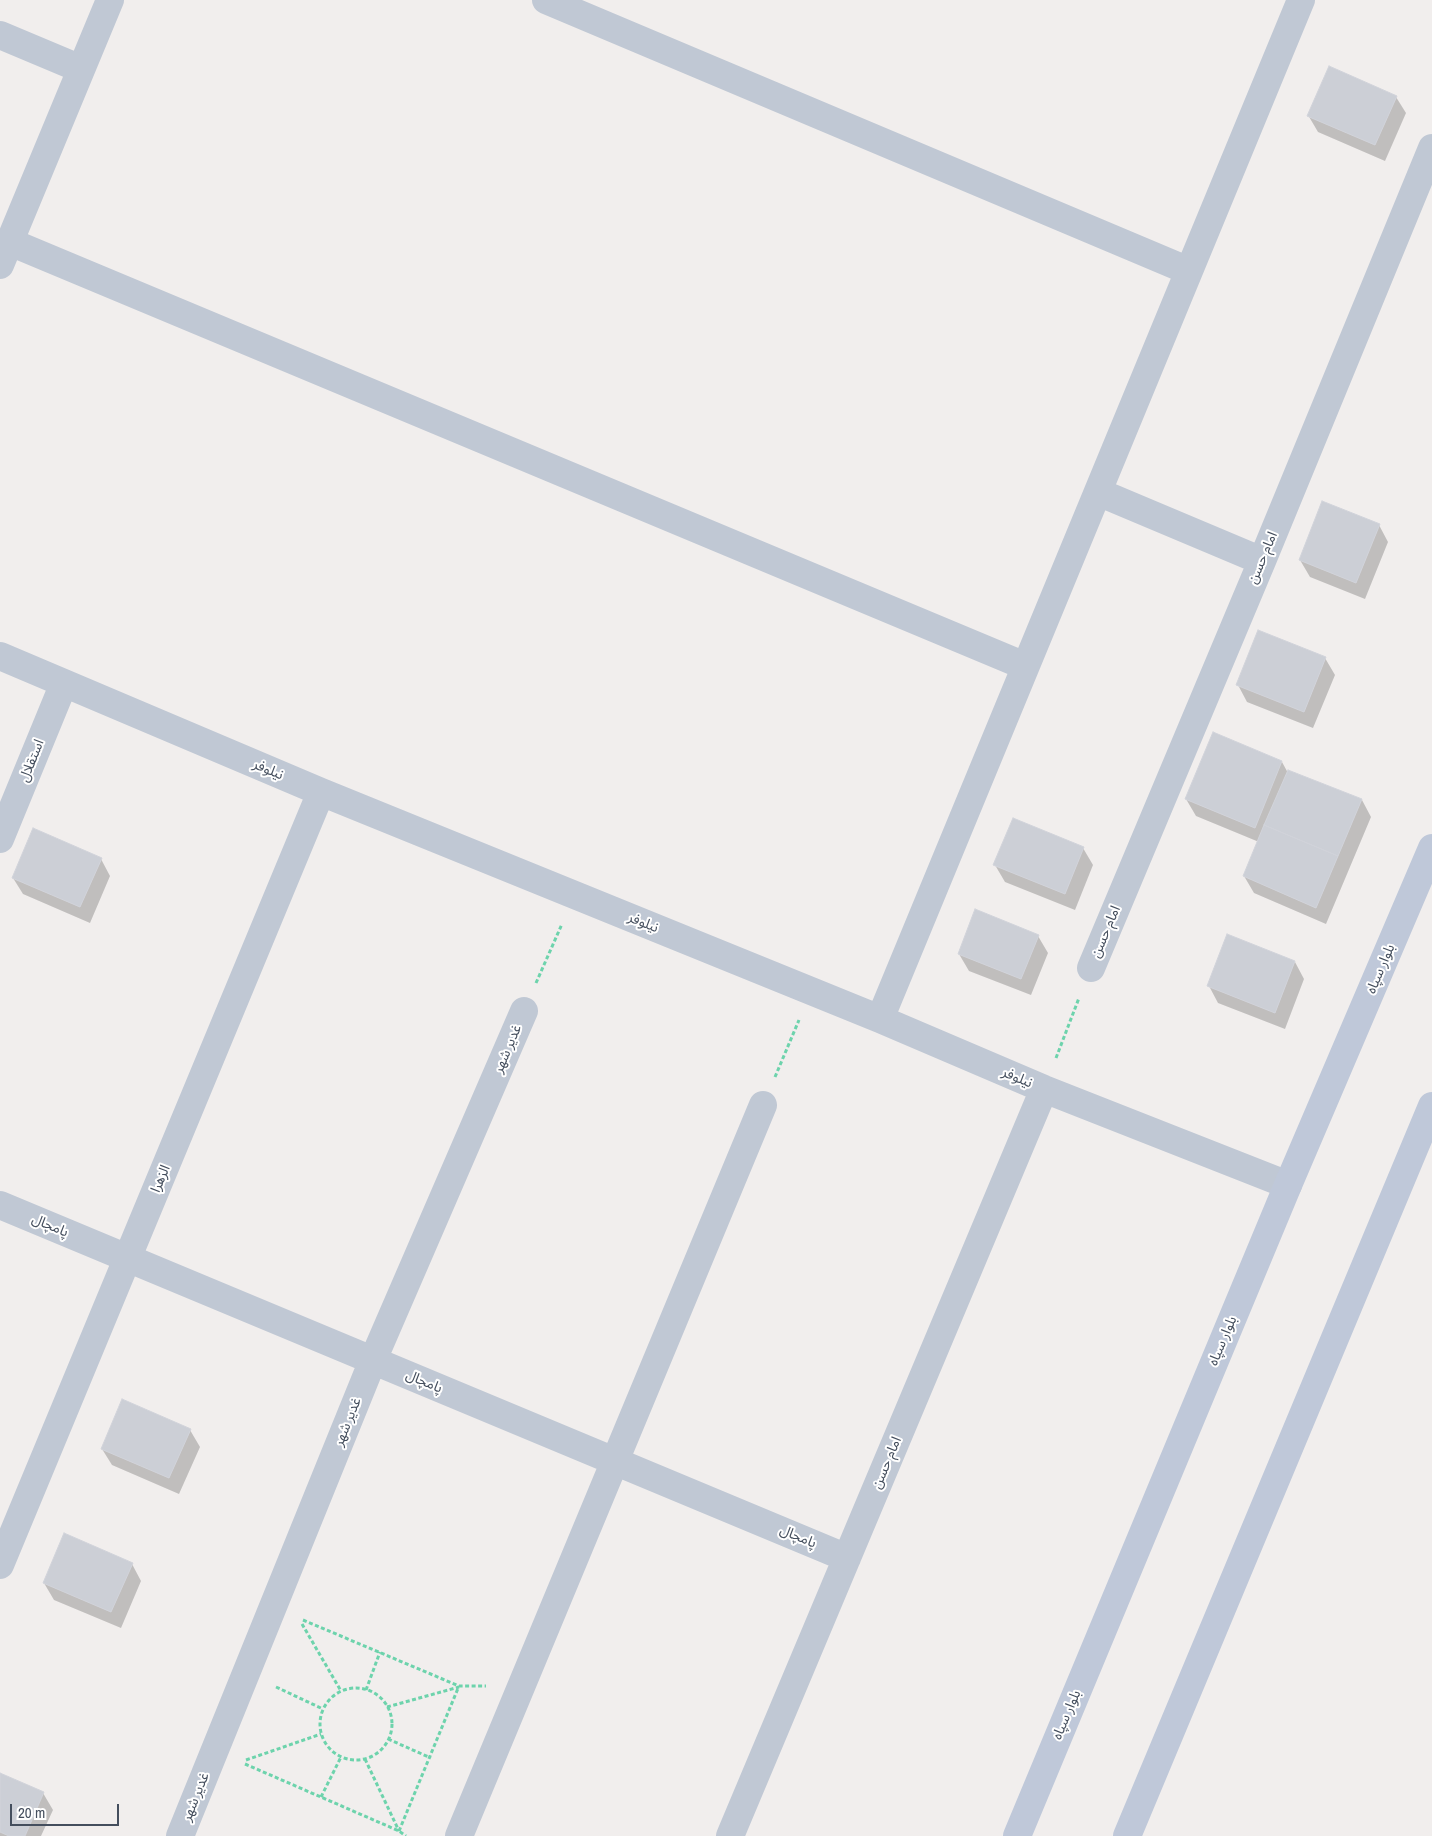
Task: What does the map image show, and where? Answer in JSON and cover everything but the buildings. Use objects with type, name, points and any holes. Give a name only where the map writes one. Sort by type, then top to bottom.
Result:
[{"type":"main road","name":"بلوار سپاه","points":[[1017,1836],[1288,1185],[1432,848]]},
{"type":"main road","points":[[1127,1836],[1432,1106]]},
{"type":"street","points":[[110,0],[5,254],[1025,666]]},
{"type":"street","points":[[546,0],[1189,270]]},
{"type":"street","points":[[880,1019],[1301,0]]},
{"type":"street","points":[[0,35],[81,70]]},
{"type":"street","name":"امام حسن","points":[[1091,968],[1262,561],[1432,148]]},
{"type":"street","points":[[1098,492],[1262,561]]},
{"type":"street","name":"نیلوفر","points":[[0,656],[321,792],[880,1019],[1044,1089],[1288,1185]]},
{"type":"street","name":"استقلال","points":[[0,839],[64,683]]},
{"type":"street","name":"الزهرا","points":[[0,1565],[321,792]]},
{"type":"street","name":"غدیر شهر","points":[[180,1836],[373,1360],[524,1011]]},
{"type":"street","name":"امام حسن","points":[[730,1836],[1044,1089]]},
{"type":"street","points":[[459,1836],[763,1105]]},
{"type":"street","name":"پامچال","points":[[0,1206],[847,1558]]},
{"type":"path","points":[[524,1011],[574,895]]},
{"type":"path","points":[[1044,1089],[1091,968]]},
{"type":"path","points":[[763,1105],[811,991]]},
{"type":"path","points":[[341,1691],[300,1619],[459,1686]]},
{"type":"path","points":[[366,1690],[380,1652]]},
{"type":"path","points":[[387,1707],[459,1686],[522,1685]]},
{"type":"path","points":[[275,1686],[323,1709]]},
{"type":"path","points":[[399,1831],[431,1758],[459,1686]]},
{"type":"path","points":[[353,1688],[366,1690],[379,1696],[387,1707],[392,1723],[388,1739],[379,1752],[365,1759],[353,1760],[341,1757],[329,1748],[321,1734],[320,1722],[323,1709],[330,1699],[341,1691],[353,1688]]},
{"type":"path","points":[[321,1734],[240,1762],[399,1831],[406,1836]]},
{"type":"path","points":[[388,1739],[431,1758]]},
{"type":"path","points":[[321,1797],[341,1757]]},
{"type":"path","points":[[365,1759],[399,1831]]}]
